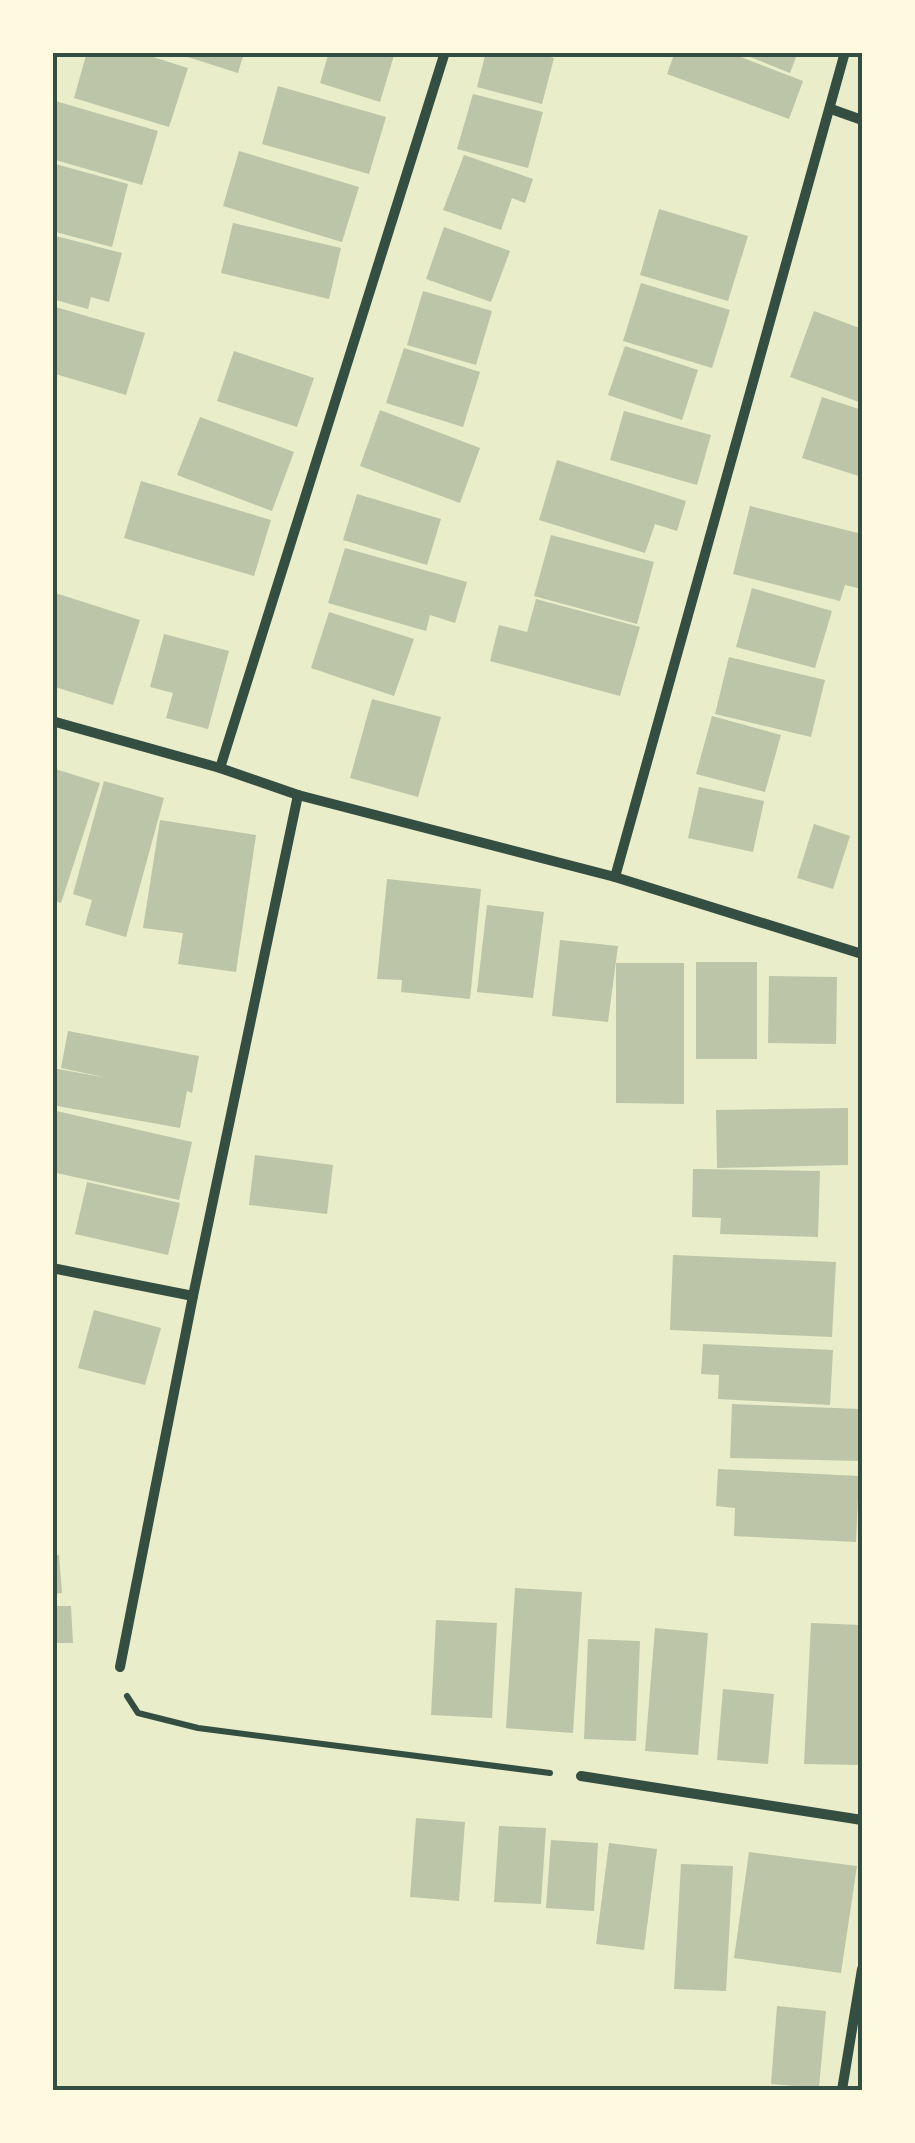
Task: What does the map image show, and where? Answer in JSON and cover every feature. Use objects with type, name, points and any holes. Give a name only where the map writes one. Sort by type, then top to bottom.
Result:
[{"type":"street","points":[[220,768],[445,52]]},
{"type":"street","points":[[615,876],[845,52]]},
{"type":"street","points":[[831,109],[862,120]]},
{"type":"street","points":[[52,721],[220,768],[298,795],[615,876],[862,954]]},
{"type":"street","points":[[120,1667],[298,795]]},
{"type":"street","points":[[52,1268],[193,1296]]},
{"type":"street","points":[[580,1776],[862,1820]]},
{"type":"street","points":[[842,2090],[862,1969]]},
{"type":"path","points":[[120,1667],[126,1693],[138,1714],[198,1728],[580,1776]]},
{"type":"building","points":[[87,52],[137,52],[188,68],[169,127],[74,98]]},
{"type":"building","points":[[172,52],[244,52],[238,73]]},
{"type":"building","points":[[329,52],[395,52],[380,102],[320,83]]},
{"type":"building","points":[[486,52],[530,52],[554,58],[542,104],[477,87]]},
{"type":"building","points":[[675,52],[728,52],[803,81],[789,119],[667,74]]},
{"type":"building","points":[[738,52],[798,52],[790,73]]},
{"type":"building","points":[[278,86],[386,117],[369,174],[262,144]]},
{"type":"building","points":[[473,94],[543,112],[528,168],[457,149]]},
{"type":"building","points":[[52,100],[158,131],[142,185],[52,159]]},
{"type":"building","points":[[239,151],[359,187],[342,242],[223,206]]},
{"type":"building","points":[[464,155],[533,179],[525,203],[512,198],[501,230],[443,210]]},
{"type":"building","points":[[52,163],[128,184],[112,247],[52,231]]},
{"type":"building","points":[[659,209],[748,236],[728,301],[640,275]]},
{"type":"building","points":[[233,223],[341,248],[329,299],[221,273]]},
{"type":"building","points":[[444,227],[510,251],[491,302],[426,279]]},
{"type":"building","points":[[52,235],[122,253],[109,302],[91,297],[88,309],[52,299]]},
{"type":"building","points":[[641,283],[730,310],[712,368],[623,341]]},
{"type":"building","points":[[423,291],[492,311],[476,365],[407,345]]},
{"type":"building","points":[[52,306],[145,333],[126,395],[52,373]]},
{"type":"building","points":[[814,311],[862,329],[862,403],[790,377]]},
{"type":"building","points":[[625,346],[698,370],[682,420],[608,395]]},
{"type":"building","points":[[404,348],[480,372],[463,427],[386,403]]},
{"type":"building","points":[[234,351],[314,378],[297,427],[217,401]]},
{"type":"building","points":[[822,397],[862,410],[862,477],[802,458]]},
{"type":"building","points":[[380,410],[480,448],[460,503],[360,466]]},
{"type":"building","points":[[624,411],[711,435],[697,485],[610,460]]},
{"type":"building","points":[[200,417],[294,452],[272,511],[177,475]]},
{"type":"building","points":[[557,460],[686,501],[677,531],[655,524],[645,553],[539,520]]},
{"type":"building","points":[[141,481],[271,520],[254,576],[124,538]]},
{"type":"building","points":[[357,494],[441,519],[427,565],[343,540]]},
{"type":"building","points":[[750,506],[862,534],[862,589],[845,585],[840,601],[733,574]]},
{"type":"building","points":[[551,535],[654,562],[637,624],[534,596]]},
{"type":"building","points":[[345,548],[467,582],[455,623],[430,615],[426,631],[328,603]]},
{"type":"building","points":[[752,588],[832,611],[815,668],[736,647]]},
{"type":"building","points":[[52,592],[140,620],[113,705],[52,686]]},
{"type":"building","points":[[536,599],[640,627],[620,696],[490,661],[499,625],[527,632]]},
{"type":"building","points":[[329,612],[414,639],[394,696],[311,668]]},
{"type":"building","points":[[164,634],[229,651],[208,729],[166,718],[173,693],[150,687]]},
{"type":"building","points":[[729,657],[825,680],[811,737],[715,714]]},
{"type":"building","points":[[372,699],[441,717],[418,797],[350,778]]},
{"type":"building","points":[[712,716],[781,735],[765,792],[696,774]]},
{"type":"building","points":[[52,768],[100,783],[61,903],[52,900]]},
{"type":"building","points":[[104,781],[164,798],[126,937],[85,925],[92,900],[73,894]]},
{"type":"building","points":[[699,787],[764,801],[753,852],[688,838]]},
{"type":"building","points":[[160,820],[256,835],[236,972],[178,964],[183,933],[143,928]]},
{"type":"building","points":[[814,824],[850,836],[833,889],[797,878]]},
{"type":"building","points":[[387,879],[481,889],[470,999],[401,992],[402,980],[377,979]]},
{"type":"building","points":[[487,905],[544,912],[533,998],[477,992]]},
{"type":"building","points":[[560,940],[618,946],[608,1022],[552,1016]]},
{"type":"building","points":[[696,962],[757,962],[757,1059],[696,1059]]},
{"type":"building","points":[[616,963],[684,963],[684,1104],[616,1103]]},
{"type":"building","points":[[769,976],[837,977],[836,1044],[768,1043]]},
{"type":"building","points":[[68,1031],[199,1056],[180,1128],[52,1105],[52,1068],[108,1078],[61,1068]]},
{"type":"building","points":[[848,1108],[848,1165],[717,1168],[716,1110]]},
{"type":"building","points":[[52,1110],[192,1142],[179,1200],[52,1172]]},
{"type":"building","points":[[255,1155],[333,1165],[327,1214],[249,1205]]},
{"type":"building","points":[[693,1169],[820,1171],[818,1237],[720,1234],[721,1218],[692,1217]]},
{"type":"building","points":[[87,1182],[180,1203],[168,1255],[75,1234]]},
{"type":"building","points":[[673,1255],[836,1262],[832,1337],[670,1330]]},
{"type":"building","points":[[94,1310],[161,1328],[145,1385],[78,1368]]},
{"type":"building","points":[[703,1344],[833,1350],[830,1405],[718,1399],[719,1375],[701,1374]]},
{"type":"building","points":[[732,1404],[862,1409],[861,1461],[730,1458]]},
{"type":"building","points":[[718,1469],[859,1476],[856,1542],[734,1536],[735,1508],[716,1506]]},
{"type":"building","points":[[52,1555],[59,1555],[62,1593],[52,1594]]},
{"type":"building","points":[[515,1588],[582,1592],[573,1733],[506,1728]]},
{"type":"building","points":[[52,1606],[71,1606],[73,1643],[52,1643]]},
{"type":"building","points":[[436,1620],[497,1623],[492,1718],[431,1715]]},
{"type":"building","points":[[811,1623],[862,1625],[859,1765],[804,1764]]},
{"type":"building","points":[[655,1628],[708,1633],[698,1755],[645,1751]]},
{"type":"building","points":[[588,1639],[640,1641],[636,1741],[584,1739]]},
{"type":"building","points":[[723,1689],[774,1694],[768,1764],[717,1760]]},
{"type":"building","points":[[416,1818],[465,1822],[459,1901],[410,1897]]},
{"type":"building","points":[[499,1826],[546,1828],[541,1904],[494,1902]]},
{"type":"building","points":[[551,1840],[598,1843],[594,1911],[546,1908]]},
{"type":"building","points":[[609,1843],[657,1849],[644,1950],[596,1944]]},
{"type":"building","points":[[749,1852],[857,1866],[841,1973],[734,1958]]},
{"type":"building","points":[[681,1864],[733,1866],[726,1991],[674,1989]]},
{"type":"building","points":[[777,2006],[826,2011],[819,2088],[771,2084]]}]
